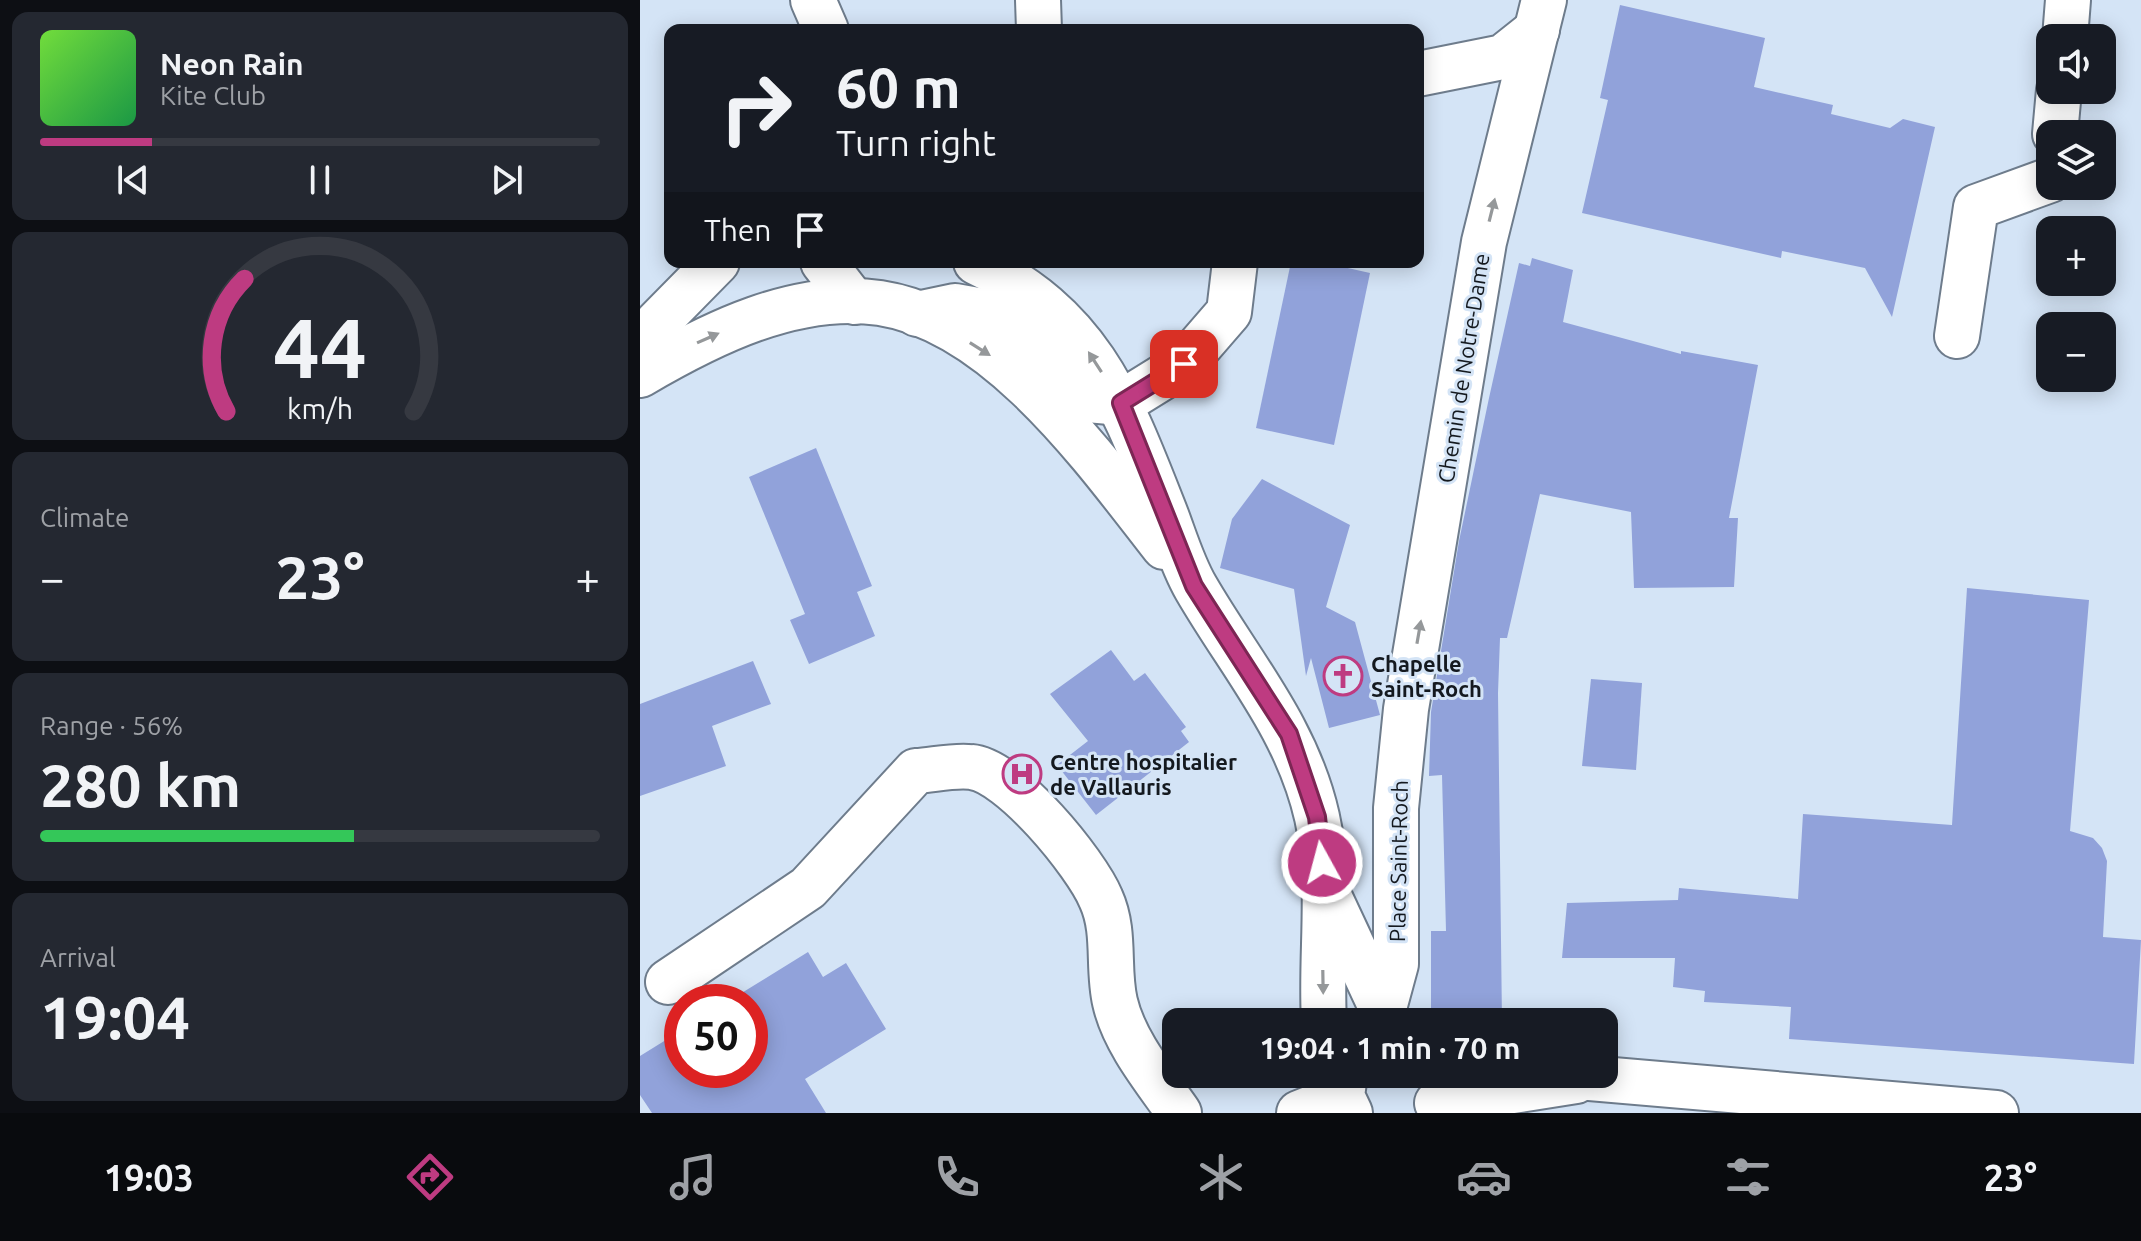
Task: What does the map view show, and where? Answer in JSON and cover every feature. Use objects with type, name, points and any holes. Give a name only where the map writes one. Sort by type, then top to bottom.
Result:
[{"type":"main road","points":[[813,0],[823,24]]},
{"type":"main road","points":[[1038,0],[1039,24]]},
{"type":"main road","points":[[2066,24],[2068,0]]},
{"type":"main road","name":"Chemin de Notre-Dame","points":[[1424,73],[1503,57],[1541,15]]},
{"type":"main road","name":"Chemin de Notre-Dame","points":[[1406,709],[1484,242],[1541,15]]},
{"type":"main road","points":[[1957,336],[1976,207],[2036,185]]},
{"type":"main road","points":[[640,349],[657,323],[711,268]]},
{"type":"main road","points":[[828,268],[854,302]]},
{"type":"main road","points":[[990,268],[1042,302],[1088,350],[1121,403],[1194,586]]},
{"type":"main road","points":[[917,314],[955,306],[988,312],[1037,348],[1088,400],[1121,403],[1184,364],[1229,312],[1234,268]]},
{"type":"main road","points":[[640,375],[683,350],[745,322],[804,306],[854,302],[881,303],[917,314],[997,359],[1085,446],[1194,586],[1289,734],[1317,817],[1325,886],[1324,1008]]},
{"type":"main road","name":"Place Saint-Roch","points":[[1387,1008],[1396,964],[1396,808],[1406,709]]},
{"type":"main road","points":[[668,982],[808,888],[916,771],[973,766],[1029,804],[1066,842],[1102,899],[1113,953],[1115,1002],[1140,1057],[1179,1113]]},
{"type":"main road","points":[[1325,886],[1381,1008]]},
{"type":"main road","points":[[1618,1082],[1996,1113]]},
{"type":"main road","points":[[1299,1113],[1344,1088]]},
{"type":"main road","points":[[1435,1097],[1493,1088]]},
{"type":"building","points":[[1620,5],[1765,38],[1754,87],[1833,105],[1831,114],[1890,128],[1903,119],[1935,127],[1892,317],[1865,268],[1782,251],[1781,258],[1582,213],[1608,100],[1600,98]]},
{"type":"building","points":[[1532,258],[1573,270],[1563,322],[1681,354],[1681,351],[1758,365],[1729,518],[1738,518],[1734,587],[1634,588],[1631,512],[1540,494],[1507,638],[1500,638],[1502,1008],[1431,1008],[1431,931],[1446,931],[1442,775],[1429,776],[1431,712],[1459,541],[1489,398],[1519,263],[1530,266]]},
{"type":"building","points":[[1290,268],[1348,268],[1370,273],[1334,445],[1256,428]]},
{"type":"building","points":[[816,448],[872,586],[857,592],[875,636],[809,664],[790,620],[805,614],[749,477]]},
{"type":"building","points":[[1262,479],[1350,525],[1326,607],[1355,622],[1380,715],[1329,728],[1311,658],[1306,676],[1294,589],[1220,568],[1232,519]]},
{"type":"building","points":[[1967,588],[2089,600],[2070,831],[2093,838],[2102,848],[2107,861],[2103,937],[2141,940],[2134,1064],[1789,1039],[1791,1007],[1704,1002],[1705,991],[1673,987],[1675,958],[1562,958],[1567,903],[1678,900],[1679,888],[1798,899],[1803,814],[1952,825]]},
{"type":"building","points":[[1111,650],[1134,681],[1145,673],[1186,727],[1181,731],[1189,742],[1096,815],[1057,765],[1088,741],[1050,694]]},
{"type":"building","points":[[753,661],[771,704],[712,726],[726,766],[640,796],[640,704]]},
{"type":"building","points":[[1591,679],[1642,683],[1636,770],[1582,766]]},
{"type":"building","points":[[808,952],[823,977],[846,963],[886,1029],[805,1079],[826,1113],[652,1113],[640,1095],[640,1056],[664,1041],[664,1088],[768,1088],[768,984],[756,984]]},
{"type":"place","name":"Chapelle Saint-Roch","points":[[1343,676]]},
{"type":"place","name":"Centre hospitalier de Vallauris","points":[[1022,774]]},
{"type":"route","points":[[1184,364],[1121,403],[1194,586],[1247,664],[1289,734],[1317,817],[1322,863]]}]
